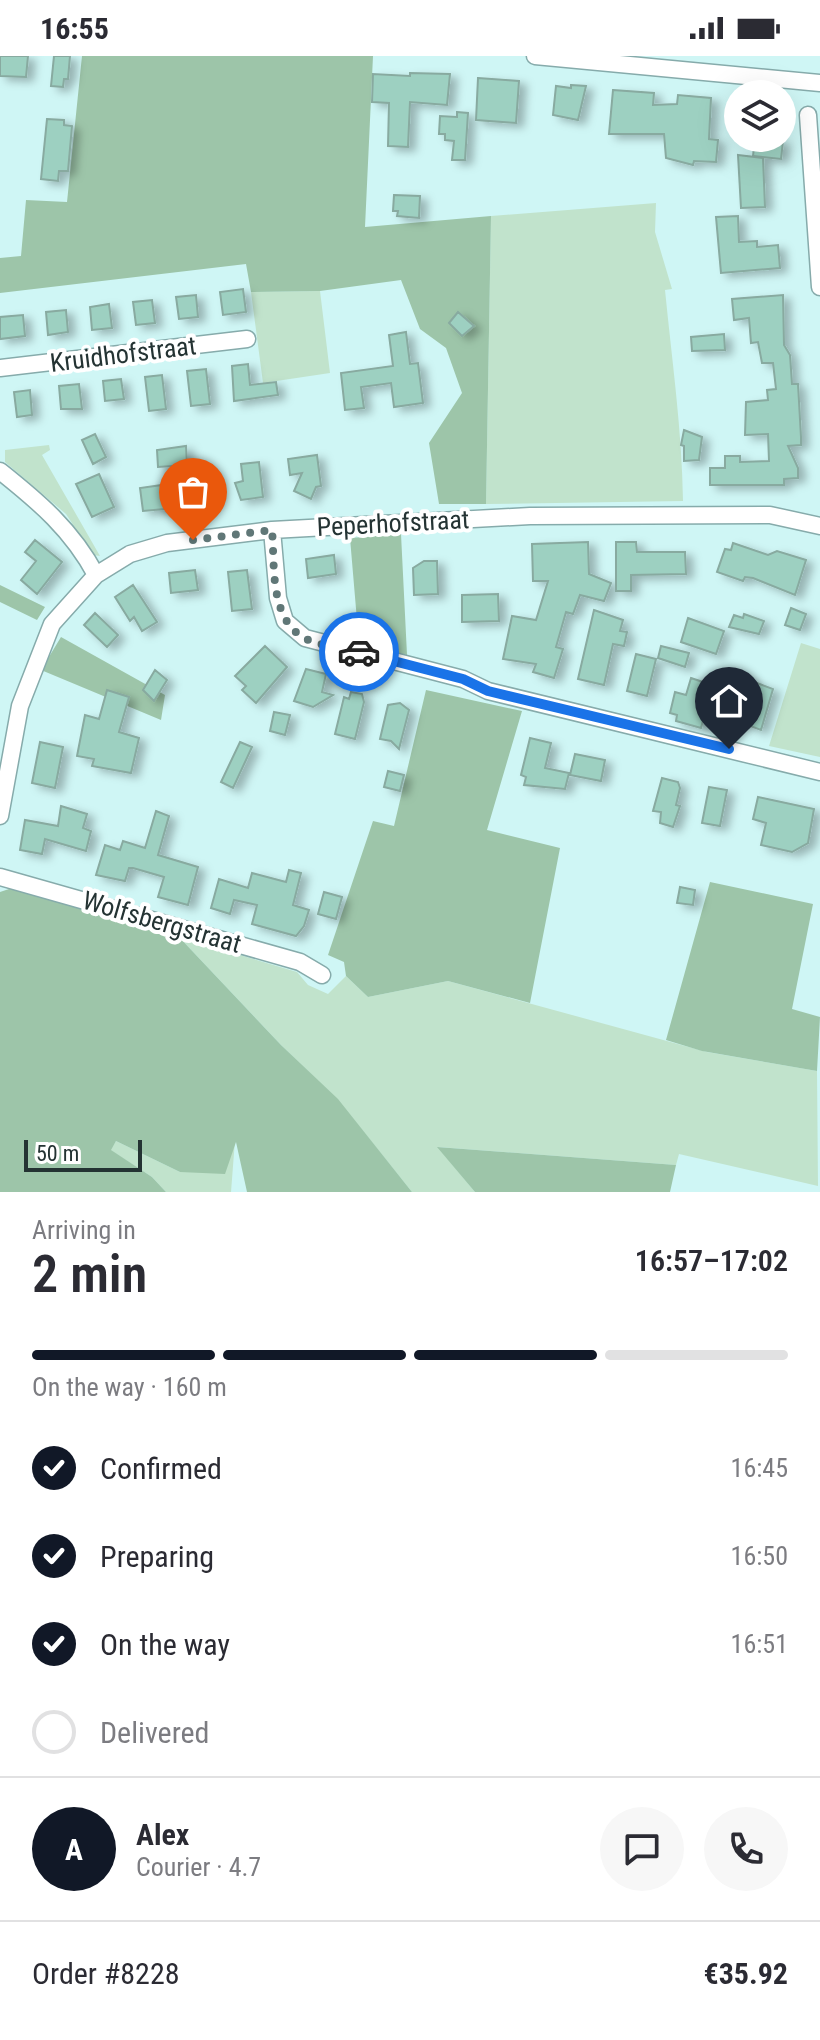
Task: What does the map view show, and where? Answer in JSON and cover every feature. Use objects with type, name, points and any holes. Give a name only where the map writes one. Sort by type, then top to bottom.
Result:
[{"type":"street","points":[[535,56],[820,83]]},
{"type":"street","points":[[808,115],[820,287]]},
{"type":"street","name":"Kruidhofstraat","points":[[0,368],[247,339]]},
{"type":"street","points":[[0,471],[53,513],[96,575]]},
{"type":"street","name":"Peperhofstraat","points":[[0,816],[20,706],[52,624],[96,575],[130,554],[167,543],[272,530],[530,516],[770,515],[820,526]]},
{"type":"street","points":[[272,530],[278,598],[285,621],[305,638],[463,679],[488,691],[820,772]]},
{"type":"street","name":"Wolfsbergstraat","points":[[0,877],[286,958],[322,975]]},
{"type":"green space","points":[[82,56],[373,56],[365,227],[491,216],[486,504],[439,504],[429,443],[462,393],[446,348],[420,329],[401,280],[320,291],[251,292],[246,264],[0,293],[0,258],[21,256],[26,200],[67,202]]},
{"type":"green space","points":[[656,203],[655,232],[672,289],[665,290],[679,422],[683,501],[486,504],[491,216]]},
{"type":"green space","points":[[320,291],[330,373],[263,383],[251,292]]},
{"type":"green space","points":[[49,445],[50,450],[42,455],[100,556],[93,555],[66,514],[5,462],[5,450]]},
{"type":"green space","points":[[401,534],[407,655],[359,644],[350,538]]},
{"type":"green space","points":[[0,585],[45,607],[37,620],[0,602]]},
{"type":"green space","points":[[61,637],[165,695],[161,720],[41,670]]},
{"type":"green space","points":[[801,643],[820,649],[820,757],[769,746]]},
{"type":"green space","points":[[426,690],[522,711],[487,830],[560,848],[530,1003],[448,981],[368,997],[346,976],[344,962],[328,955],[373,821],[394,826]]},
{"type":"green space","points":[[710,882],[813,904],[792,1009],[820,1017],[817,1071],[702,1051],[666,1040]]},
{"type":"green space","points":[[12,888],[179,937],[281,1045],[338,1099],[412,1192],[247,1192],[236,1142],[225,1174],[180,1172],[116,1141],[111,1150],[152,1177],[166,1192],[0,1192],[0,892]]},
{"type":"green space","points":[[179,937],[297,972],[308,985],[328,994],[346,976],[368,997],[448,981],[707,1052],[817,1071],[818,1186],[679,1154],[676,1165],[438,1147],[475,1192],[412,1192],[338,1100]]},
{"type":"green space","points":[[235,1140],[231,1192],[166,1192],[152,1177],[110,1150],[116,1141],[180,1172]]},
{"type":"green space","points":[[437,1147],[676,1165],[670,1192],[475,1192]]},
{"type":"building","points":[[0,56],[28,56],[26,77],[0,76]]},
{"type":"building","points":[[54,56],[70,56],[68,79],[64,79],[63,87],[51,86]]},
{"type":"building","points":[[410,73],[450,74],[447,105],[410,102],[408,147],[388,146],[389,103],[372,102],[373,74],[410,76]]},
{"type":"building","points":[[478,78],[519,81],[516,123],[476,120]]},
{"type":"building","points":[[571,85],[586,86],[578,120],[553,115],[556,86],[571,88]]},
{"type":"building","points":[[613,90],[654,93],[653,105],[677,104],[678,95],[711,98],[709,139],[718,140],[716,162],[694,161],[693,165],[666,158],[664,134],[609,134]]},
{"type":"building","points":[[457,112],[468,113],[465,160],[452,160],[454,141],[445,140],[445,134],[439,134],[440,116],[457,117]]},
{"type":"building","points":[[47,119],[64,120],[64,125],[72,126],[68,171],[59,171],[58,181],[41,179]]},
{"type":"building","points":[[753,152],[782,152],[781,159],[753,156]]},
{"type":"building","points":[[738,155],[763,158],[765,207],[741,208]]},
{"type":"building","points":[[394,195],[420,196],[419,218],[397,216],[398,211],[393,211]]},
{"type":"building","points":[[738,216],[739,242],[757,241],[757,247],[778,245],[780,268],[721,273],[716,217]]},
{"type":"building","points":[[243,289],[246,312],[223,315],[220,292]]},
{"type":"building","points":[[196,295],[198,317],[179,319],[176,297]]},
{"type":"building","points":[[783,295],[784,345],[790,355],[792,384],[798,384],[801,445],[788,446],[798,468],[798,478],[784,479],[784,485],[710,485],[710,468],[725,468],[725,456],[740,456],[740,462],[769,461],[768,434],[745,435],[746,402],[768,400],[767,390],[776,389],[773,363],[762,363],[758,342],[751,343],[749,318],[734,320],[732,299]]},
{"type":"building","points":[[152,300],[155,323],[136,325],[133,302]]},
{"type":"building","points":[[109,304],[112,328],[92,330],[90,307]]},
{"type":"building","points":[[66,310],[68,332],[48,335],[46,312]]},
{"type":"building","points":[[458,312],[474,326],[462,336],[449,323]]},
{"type":"building","points":[[23,315],[25,336],[0,339],[0,317]]},
{"type":"building","points":[[406,332],[410,364],[418,363],[423,403],[394,407],[391,383],[361,387],[364,408],[345,410],[341,373],[393,366],[389,335]]},
{"type":"building","points":[[724,334],[725,350],[692,351],[691,337]]},
{"type":"building","points":[[248,364],[250,385],[276,382],[278,395],[234,401],[232,366]]},
{"type":"building","points":[[206,369],[210,404],[191,406],[187,371]]},
{"type":"building","points":[[162,375],[166,409],[149,411],[145,377]]},
{"type":"building","points":[[121,379],[124,399],[105,401],[103,381]]},
{"type":"building","points":[[79,384],[82,409],[61,409],[59,386]]},
{"type":"building","points":[[30,390],[32,415],[17,417],[14,392]]},
{"type":"building","points":[[684,430],[702,437],[699,460],[684,461],[684,446],[681,445]]},
{"type":"building","points":[[95,434],[106,457],[93,464],[82,440]]},
{"type":"building","points":[[186,446],[187,465],[158,467],[157,450]]},
{"type":"building","points":[[317,455],[321,486],[316,487],[311,499],[294,491],[302,473],[290,475],[288,459]]},
{"type":"building","points":[[259,462],[263,497],[241,500],[235,483],[243,481],[241,464]]},
{"type":"building","points":[[99,474],[114,507],[92,517],[76,484]]},
{"type":"building","points":[[211,475],[213,497],[203,498],[204,504],[189,506],[186,477]]},
{"type":"building","points":[[162,485],[165,509],[143,511],[140,488]]},
{"type":"building","points":[[35,540],[62,562],[37,594],[21,580],[36,561],[25,552]]},
{"type":"building","points":[[588,542],[589,574],[611,583],[604,601],[580,595],[573,614],[566,612],[556,647],[563,649],[554,678],[533,672],[536,664],[503,659],[512,616],[536,620],[548,581],[533,581],[532,544]]},
{"type":"building","points":[[616,542],[636,542],[637,552],[685,552],[686,574],[631,575],[631,591],[616,591]]},
{"type":"building","points":[[733,543],[768,555],[777,551],[806,560],[795,595],[753,578],[745,577],[743,581],[717,572],[725,549],[731,550]]},
{"type":"building","points":[[334,555],[336,574],[308,578],[306,559]]},
{"type":"building","points":[[424,561],[437,561],[438,594],[414,595],[413,568]]},
{"type":"building","points":[[195,570],[198,590],[171,593],[169,573]]},
{"type":"building","points":[[247,570],[252,609],[232,611],[228,572]]},
{"type":"building","points":[[133,585],[157,622],[142,631],[134,617],[130,621],[115,597]]},
{"type":"building","points":[[498,594],[499,621],[462,622],[462,595]]},
{"type":"building","points":[[791,608],[806,614],[800,630],[785,625]]},
{"type":"building","points":[[594,610],[623,620],[620,631],[627,632],[624,646],[613,644],[604,685],[578,679]]},
{"type":"building","points":[[95,613],[118,635],[107,647],[84,625]]},
{"type":"building","points":[[744,614],[764,621],[759,634],[729,627],[734,615],[743,618]]},
{"type":"building","points":[[688,618],[724,631],[716,654],[681,642]]},
{"type":"building","points":[[265,646],[287,667],[256,703],[242,690],[246,686],[235,676]]},
{"type":"building","points":[[661,646],[689,653],[685,667],[658,658]]},
{"type":"building","points":[[636,654],[656,659],[647,696],[627,691]]},
{"type":"building","points":[[306,669],[326,674],[322,692],[333,695],[313,707],[294,701]]},
{"type":"building","points":[[155,670],[167,680],[154,701],[143,690]]},
{"type":"building","points":[[725,671],[773,689],[761,730],[742,723],[752,695],[721,686]]},
{"type":"building","points":[[691,678],[712,685],[701,728],[676,721],[677,715],[670,713],[675,692],[686,695]]},
{"type":"building","points":[[107,690],[129,697],[119,732],[139,738],[131,773],[92,766],[94,759],[77,756],[85,715],[99,719]]},
{"type":"building","points":[[351,692],[362,694],[364,702],[355,739],[335,734],[344,697],[349,699]]},
{"type":"building","points":[[400,703],[409,710],[399,749],[391,741],[380,739],[388,705]]},
{"type":"building","points":[[274,712],[290,715],[285,735],[270,731]]},
{"type":"building","points":[[530,738],[551,743],[545,768],[569,773],[565,789],[524,785],[526,777],[521,775]]},
{"type":"building","points":[[40,742],[63,747],[55,788],[32,783]]},
{"type":"building","points":[[240,742],[252,747],[233,788],[221,782]]},
{"type":"building","points":[[575,754],[605,760],[601,781],[570,775]]},
{"type":"building","points":[[388,771],[404,775],[400,791],[384,787]]},
{"type":"building","points":[[662,778],[678,782],[680,788],[676,805],[680,806],[673,827],[660,823],[661,812],[653,811]]},
{"type":"building","points":[[709,787],[727,790],[720,826],[702,823]]},
{"type":"building","points":[[758,797],[814,809],[808,843],[792,852],[761,845],[766,823],[753,819]]},
{"type":"building","points":[[61,806],[87,814],[83,828],[91,831],[86,851],[45,839],[42,854],[20,850],[25,820],[58,826]]},
{"type":"building","points":[[156,811],[169,816],[158,855],[198,867],[188,905],[158,897],[164,877],[133,868],[129,868],[125,881],[96,875],[105,845],[120,850],[123,841],[145,848]]},
{"type":"building","points":[[289,870],[301,873],[293,905],[309,910],[304,926],[296,936],[252,924],[257,905],[234,900],[230,914],[211,908],[219,879],[248,888],[252,873],[286,882]]},
{"type":"building","points":[[680,887],[695,890],[693,905],[677,903]]},
{"type":"building","points":[[324,892],[342,897],[336,919],[318,914]]},
{"type":"way so far","points":[[193,540],[272,530],[278,598],[285,621],[305,638],[359,652]]},
{"type":"route","points":[[359,652],[463,679],[488,691],[729,749]]}]
